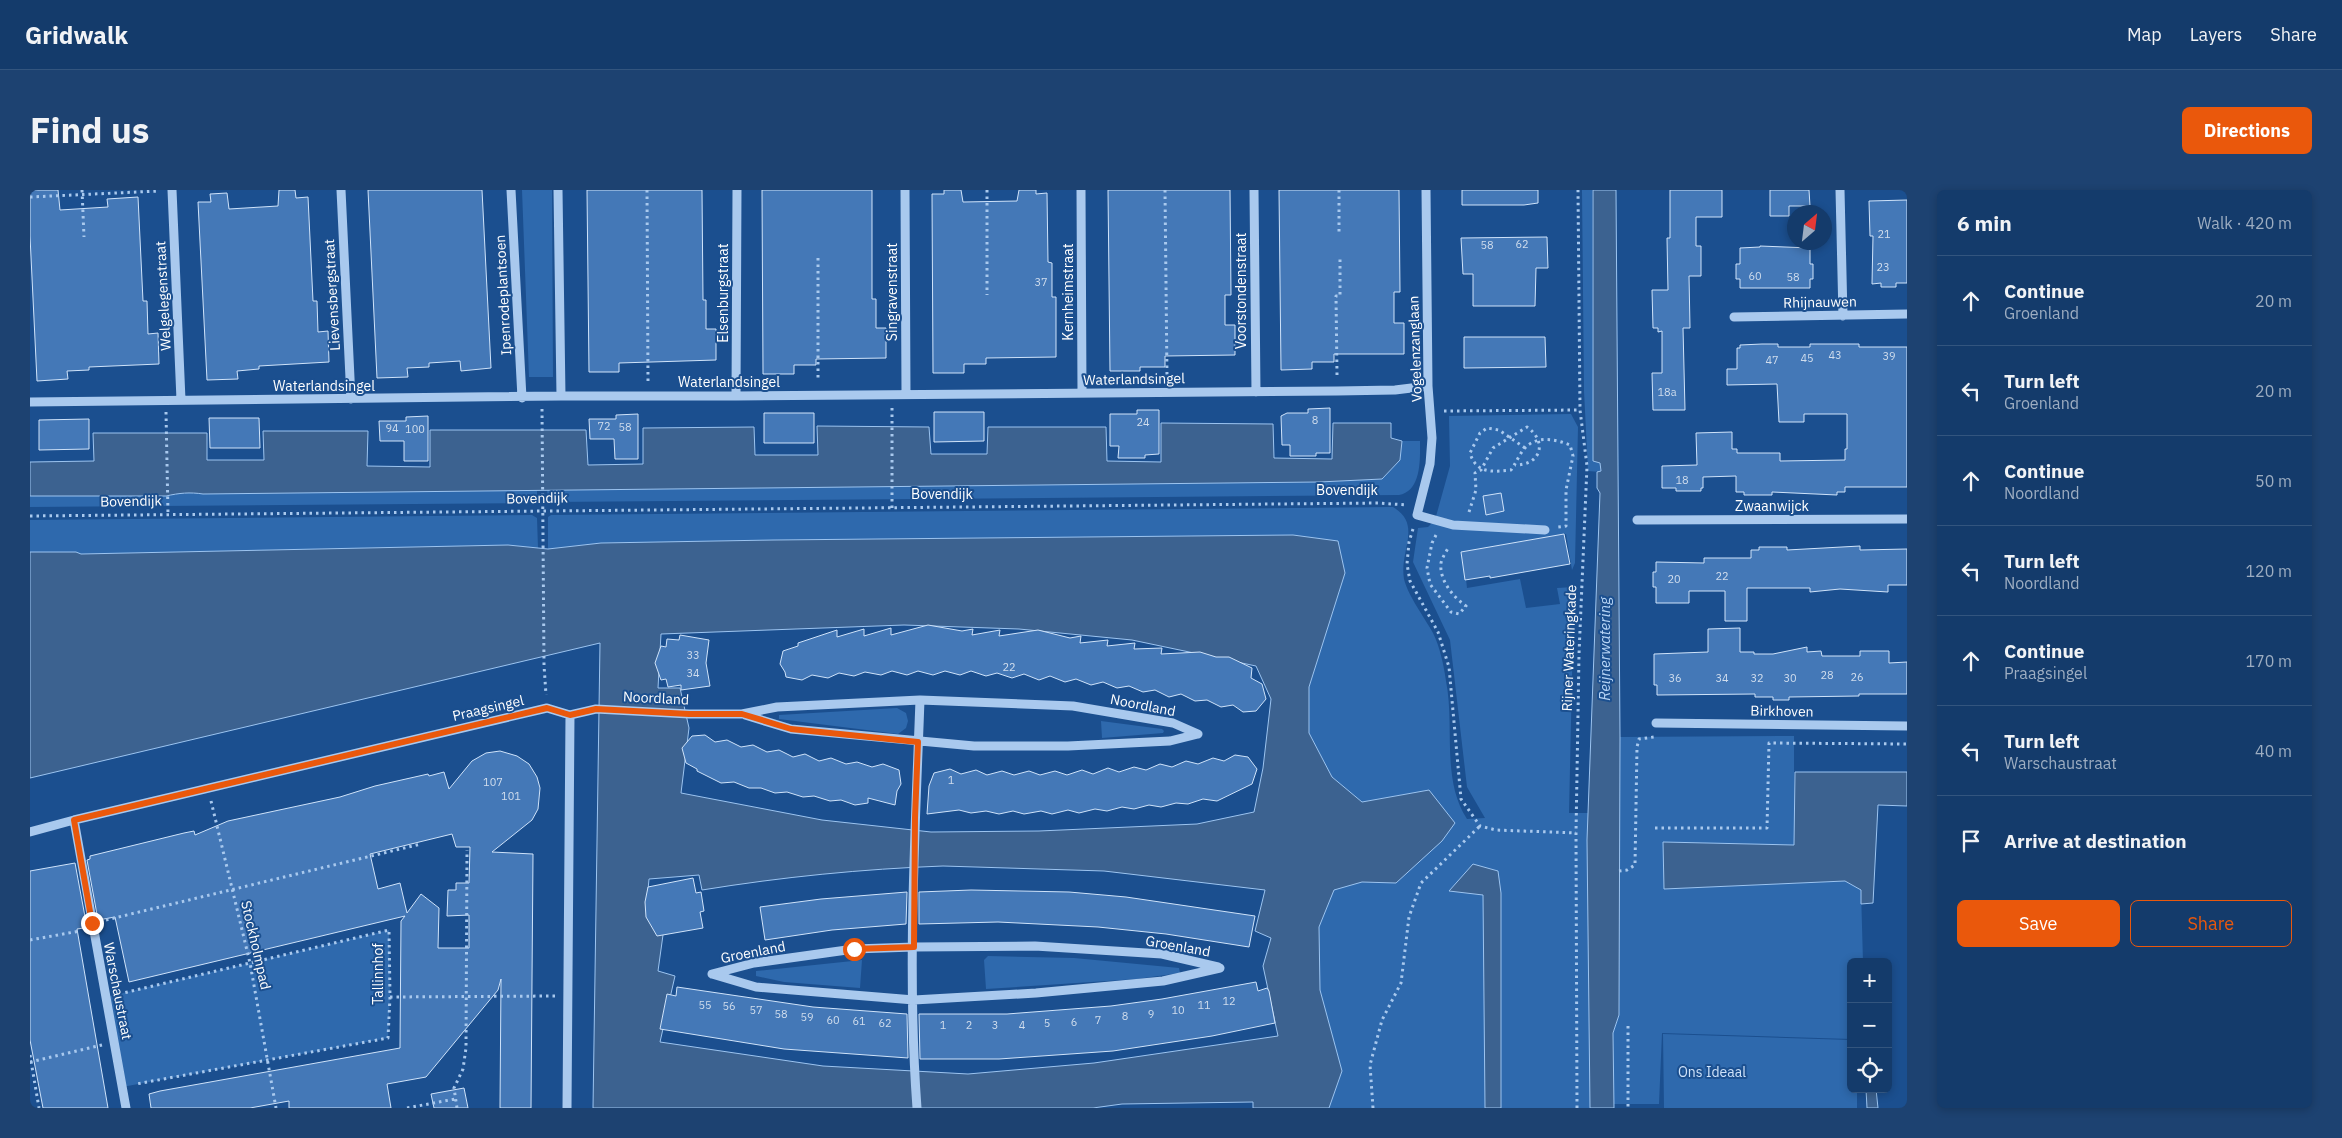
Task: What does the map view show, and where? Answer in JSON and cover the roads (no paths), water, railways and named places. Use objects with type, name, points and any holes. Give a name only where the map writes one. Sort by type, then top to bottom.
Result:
[{"type":"street","name":"Welgelegenstraat","points":[[172,190],[181,400]]},
{"type":"street","name":"Lievensbergstraat","points":[[341,190],[351,399]]},
{"type":"street","name":"Ipenrodeplantsoen","points":[[511,190],[522,398]]},
{"type":"street","points":[[558,190],[561,396]]},
{"type":"street","name":"Elsenburgstraat","points":[[736,396],[737,190]]},
{"type":"street","name":"Singravenstraat","points":[[905,190],[906,394]]},
{"type":"street","name":"Kernheimstraat","points":[[1081,190],[1082,393]]},
{"type":"street","name":"Voorstondenstraat","points":[[1254,190],[1256,392]]},
{"type":"street","name":"Vogelenzanglaan","points":[[1426,190],[1428,386],[1431,411],[1430,464],[1419,510],[1453,525],[1545,530]]},
{"type":"street","points":[[1840,190],[1843,316]]},
{"type":"street","name":"Rhijnauwen","points":[[1734,317],[1907,314]]},
{"type":"street","name":"Waterlandsingel","points":[[30,402],[522,398],[543,396],[1256,392],[1394,390],[1428,386]]},
{"type":"street","name":"Zwaanwijck","points":[[1637,520],[1907,519]]},
{"type":"street","points":[[917,1108],[914,1062],[913,896],[920,700]]},
{"type":"street","name":"Noordland","points":[[570,715],[596,709],[689,714],[742,714],[777,707],[920,700],[1073,706],[1173,723],[1198,734],[1170,741],[1068,746],[974,746],[791,729],[742,714]]},
{"type":"street","name":"Praagsingel","points":[[30,832],[547,708],[570,715]]},
{"type":"street","points":[[567,1108],[570,715]]},
{"type":"street","name":"Birkhoven","points":[[1656,724],[1907,726]]},
{"type":"street","name":"Warschaustraat","points":[[74,820],[126,1108]]},
{"type":"street","name":"Groenland","points":[[1035,946],[1162,954],[1220,968],[1163,982],[1036,993],[914,1000],[756,987],[712,974],[754,963],[854,949],[914,947],[1035,946]]},
{"type":"water","name":"Reijnerwatering","points":[[1593,190],[1616,190],[1620,737],[1619,1015],[1613,1033],[1614,1108],[1590,1108],[1587,840],[1600,493],[1597,488],[1597,472],[1601,471],[1600,463],[1593,461]]},
{"type":"water","points":[[1161,423],[1273,424],[1274,458],[1332,459],[1333,423],[1391,423],[1391,438],[1402,441],[1400,460],[1382,479],[1319,482],[30,496],[30,462],[94,461],[93,433],[207,433],[207,460],[264,460],[263,431],[368,431],[367,466],[430,467],[430,430],[586,430],[588,465],[643,464],[643,428],[754,427],[755,455],[818,455],[817,426],[929,427],[931,454],[987,454],[988,427],[1106,427],[1107,461],[1161,462]]},
{"type":"water","points":[[1293,535],[1338,541],[1345,573],[1309,687],[1309,733],[1332,777],[1362,802],[1429,790],[1455,823],[1442,841],[1396,883],[1362,882],[1334,890],[1319,927],[1320,990],[1342,1071],[1329,1108],[1253,1108],[1253,1102],[1122,1104],[1093,1108],[593,1108],[600,643],[30,778],[30,552],[76,552],[81,554],[508,545],[548,549],[601,543]],"holes":[[[904,625],[1019,629],[1132,640],[1256,666],[1271,699],[1263,768],[1254,812],[1197,824],[1039,831],[931,832],[822,820],[681,793],[689,728],[680,688],[658,688],[661,634]],[[943,866],[1104,871],[1265,890],[1255,931],[1271,938],[1263,966],[1278,1036],[1094,1063],[968,1074],[823,1066],[660,1042],[675,976],[658,971],[663,935],[646,911],[649,879],[699,875],[702,890],[822,874]]]},
{"type":"water","points":[[1795,772],[1907,772],[1907,806],[1878,805],[1873,903],[1861,904],[1861,890],[1845,881],[1664,889],[1663,842],[1794,845]]},
{"type":"water","points":[[1473,864],[1498,871],[1501,893],[1501,1108],[1485,1108],[1483,895],[1449,891]]},
{"type":"water","points":[[1866,1093],[1876,1093],[1878,1108],[1867,1108]]},
{"type":"park label","name":"Ons Ideaal","points":[[1712,1072]]}]
